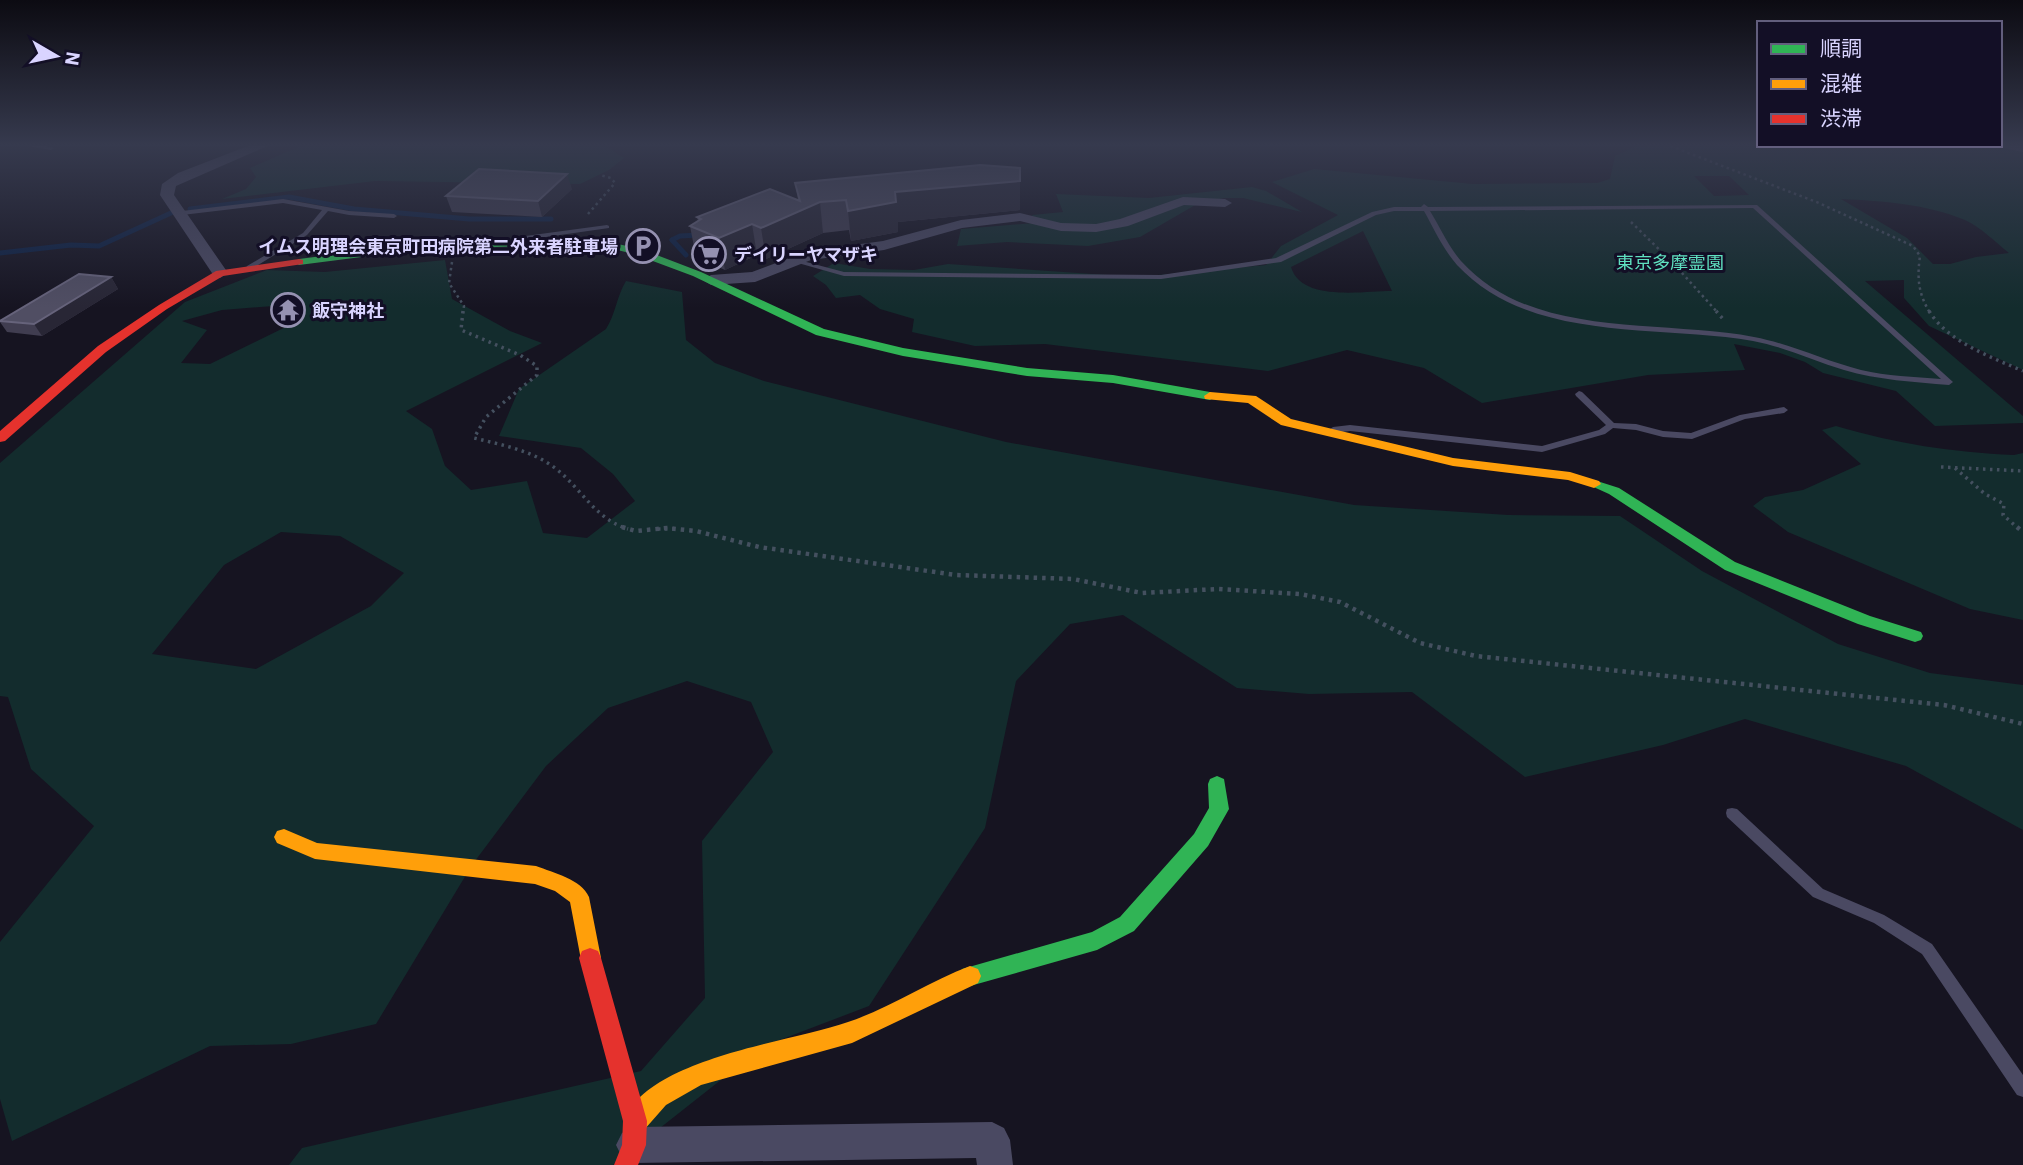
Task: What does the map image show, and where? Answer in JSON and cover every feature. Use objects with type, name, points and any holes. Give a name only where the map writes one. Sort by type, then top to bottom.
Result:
[{"type":"street","points":[[170,198],[220,273]]},
{"type":"street","points":[[711,280],[755,276],[808,256],[884,245],[961,224],[1020,217],[1061,227],[1096,228],[1124,223],[1183,201],[1225,203]]},
{"type":"street","points":[[0,438],[103,349],[163,307],[220,273],[453,245],[624,247],[711,280],[820,332],[903,352],[1027,372],[1113,379],[1205,396],[1251,399],[1286,422],[1453,463],[1570,476],[1614,491],[1730,566],[1864,620],[1915,636]]},
{"type":"street","points":[[632,1144],[658,1097],[696,1075],[852,1032],[973,975],[1097,940],[1127,924],[1201,840],[1219,809],[1217,784]]},
{"type":"street","points":[[284,837],[316,852],[537,876],[562,885],[579,897],[593,975],[632,1144]]},
{"type":"street","points":[[632,1144],[992,1140],[995,1165]]},
{"type":"lane","points":[[181,213],[283,201],[349,214],[394,216]]},
{"type":"lane","points":[[795,261],[844,274],[1161,277],[1278,260],[1374,213],[1424,206],[1755,206],[1949,382],[1863,373],[1786,347],[1738,336],[1600,326],[1559,316],[1510,298],[1478,280],[1460,263],[1424,206]]},
{"type":"lane","points":[[247,269],[304,234],[326,209]]},
{"type":"lane","points":[[495,244],[607,227]]},
{"type":"lane","points":[[1579,394],[1611,425],[1636,427],[1663,435],[1692,436],[1743,418],[1784,411]]},
{"type":"lane","points":[[1323,431],[1350,428],[1542,449],[1602,432],[1611,425]]},
{"type":"lane","points":[[1732,813],[1818,893],[1879,919],[1927,949],[2023,1089]]},
{"type":"path","points":[[1807,198],[1913,246],[1920,256],[1916,284],[1919,296],[1933,319],[1979,351],[2023,370]]},
{"type":"path","points":[[1615,207],[1673,263],[1738,336]]},
{"type":"path","points":[[453,245],[449,283],[464,306],[461,330],[537,366],[537,375],[486,417],[474,439],[528,452],[576,486],[597,513],[611,524],[636,531],[667,528],[696,531],[759,547],[956,575],[1073,579],[1142,593],[1218,589],[1300,594],[1340,602],[1420,643],[1476,656],[1944,705],[2023,724]]},
{"type":"path","points":[[1941,467],[2023,471]]},
{"type":"path","points":[[1955,468],[1985,495],[2004,504],[2003,515],[2023,532]]},
{"type":"green space","points":[[1058,198],[1222,198],[1197,204],[1140,237],[1088,246],[1007,242],[957,246],[961,229],[1034,223],[1032,215],[1063,212]]},
{"type":"green space","points":[[1245,198],[1279,198],[1302,212]]},
{"type":"green space","name":"東京多摩霊園","points":[[1305,198],[2023,198],[2023,370],[1929,326],[1904,298],[1904,280],[1865,281],[2023,416],[2023,423],[1935,426],[1896,391],[1823,373],[1805,362],[1780,353],[1734,344],[1745,370],[1648,375],[1482,403],[1424,368],[1347,350],[1268,371],[1045,344],[975,346],[912,332],[914,319],[880,309],[860,295],[836,298],[826,285],[813,276],[834,263],[870,269],[914,270],[948,264],[1137,277],[1266,265],[1281,246],[1338,215]],"holes":[[[1841,199],[1904,204],[1935,210],[1965,220],[2009,253],[1976,257],[1950,264],[1933,264],[1907,238]],[[1363,231],[1392,291],[1334,292],[1307,286],[1297,278],[1291,267]]]},
{"type":"green space","points":[[445,260],[452,299],[510,331],[542,343],[406,411],[432,429],[445,466],[471,490],[527,481],[543,533],[587,538],[635,501],[613,474],[581,448],[499,436],[519,389],[606,329],[626,281],[682,292],[686,340],[715,363],[764,381],[1006,442],[1354,505],[1508,515],[1620,516],[1702,571],[1838,644],[1930,673],[2023,685],[2023,830],[1906,766],[1745,719],[1663,745],[1525,777],[1412,692],[1309,694],[1237,688],[1123,615],[1070,624],[1016,681],[985,828],[869,1006],[764,1046],[613,1165],[289,1165],[302,1148],[641,1071],[705,998],[702,841],[773,752],[751,702],[687,681],[608,708],[546,766],[472,865],[376,1024],[291,1044],[210,1046],[12,1141],[0,1099],[0,942],[94,826],[31,769],[8,697],[0,696],[0,463],[185,302],[267,270],[325,272]],"holes":[[[299,304],[302,319],[210,364],[181,363],[207,330],[182,321],[222,310]],[[281,532],[340,536],[404,573],[371,606],[256,669],[152,654],[224,565]]]},
{"type":"green space","points":[[1836,426],[1924,446],[1991,454],[2023,453],[2023,620],[1970,609],[1788,532],[1753,506],[1765,497],[1803,490],[1861,464],[1822,430]]},
{"type":"building","points":[[490,198],[541,198],[538,201]]},
{"type":"building","points":[[746,198],[793,198],[800,201],[799,198],[896,198],[896,202],[848,211],[846,200],[820,202],[761,228],[752,224],[719,238],[690,226],[701,219],[697,217]]},
{"type":"building","points":[[79,274],[111,277],[34,324],[0,321]]},
{"type":"waterway","points":[[190,209],[278,198]]},
{"type":"waterway","points":[[296,198],[354,209],[469,219],[551,219]]},
{"type":"waterway","points":[[0,253],[71,245],[99,246],[171,213]]},
{"type":"waterway","points":[[686,255],[672,240],[680,236],[699,235]]},
{"type":"traffic: fast","points":[[299,262],[416,247],[527,243],[613,246],[637,251],[697,274],[820,332],[903,352],[1027,372],[1113,379],[1210,396]]},
{"type":"traffic: fast","points":[[1594,484],[1614,491],[1730,566],[1864,620],[1915,636]]},
{"type":"traffic: fast","points":[[970,976],[1097,940],[1127,924],[1201,840],[1219,809],[1217,784]]},
{"type":"traffic: slow","points":[[1210,396],[1251,399],[1286,422],[1453,462],[1570,476],[1594,484]]},
{"type":"traffic: slow","points":[[284,837],[315,851],[536,875],[562,885],[579,897],[590,958]]},
{"type":"traffic: slow","points":[[635,1121],[658,1097],[696,1075],[852,1032],[970,976]]},
{"type":"traffic: jam","points":[[0,438],[102,349],[163,307],[220,273],[299,262]]},
{"type":"traffic: jam","points":[[590,958],[635,1121],[634,1145],[626,1165]]},
{"type":"place","name":"イムス明理会東京町田病院第二外来者駐車場","points":[[643,246]]},
{"type":"place","name":"デイリーヤマザキ","points":[[709,254]]},
{"type":"place","name":"飯守神社","points":[[288,310]]}]
